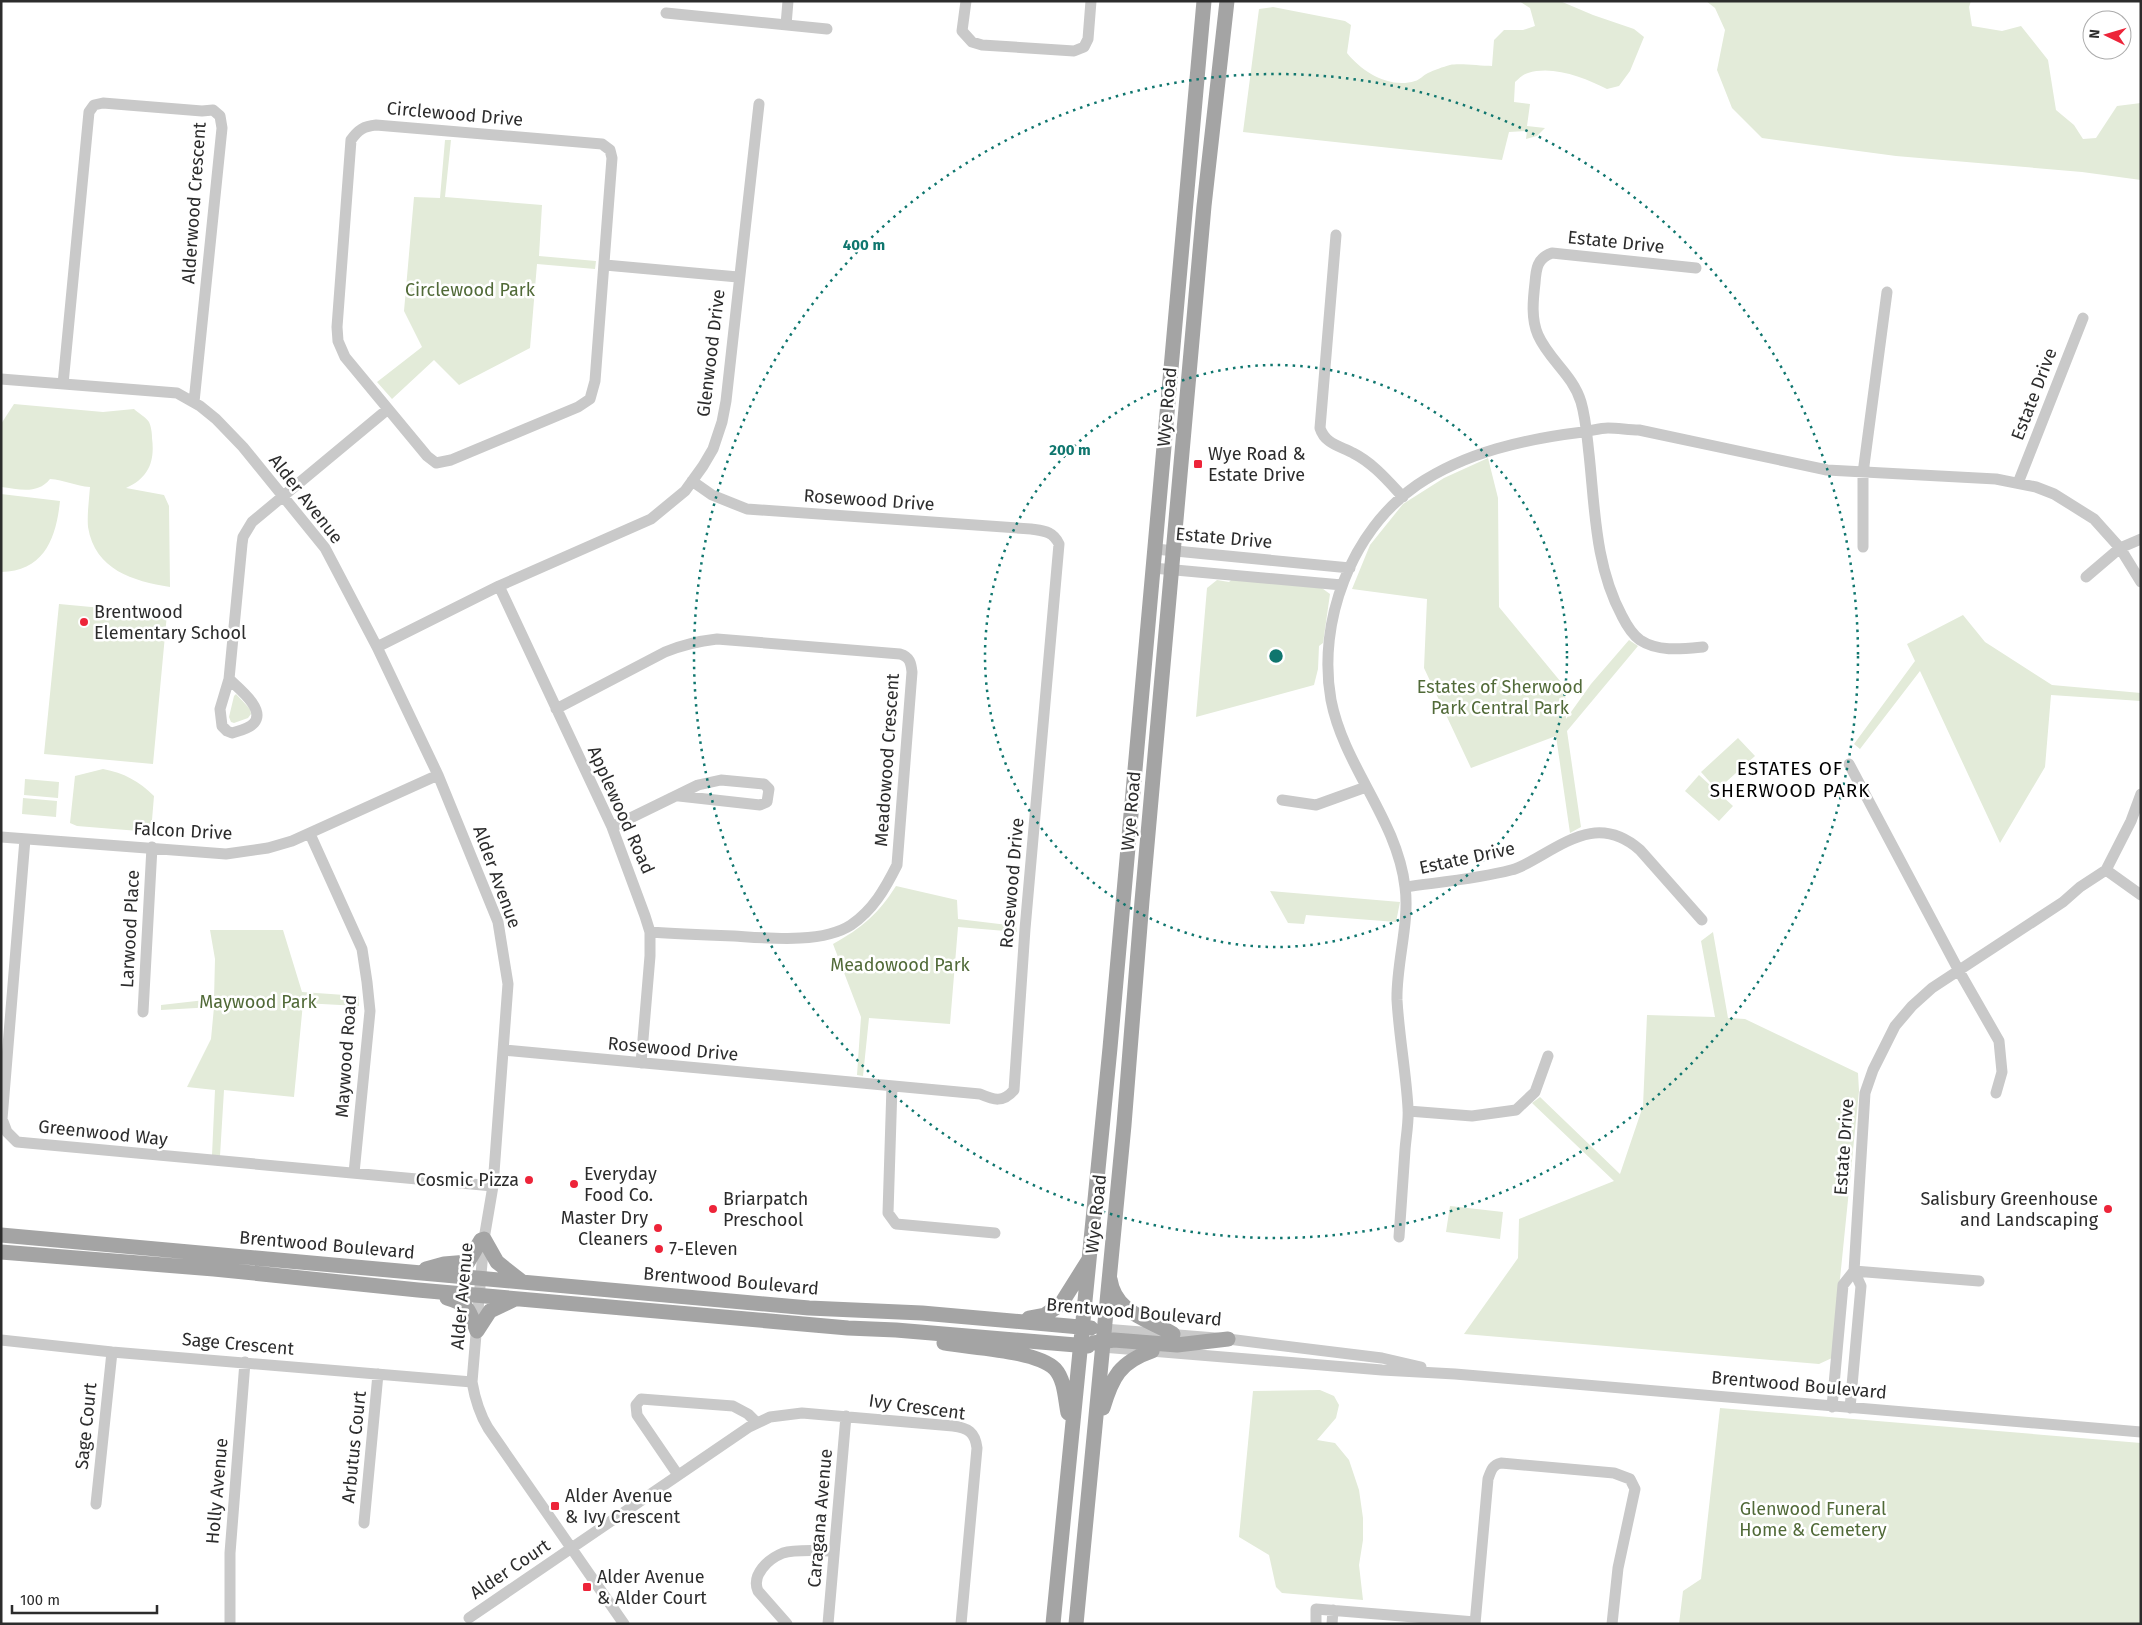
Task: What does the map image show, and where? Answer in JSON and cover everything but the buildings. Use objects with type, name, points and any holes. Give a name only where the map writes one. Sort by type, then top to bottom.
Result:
[{"type":"main road","name":"Wye Road","points":[[1053,1624],[1071,1425],[1110,1048],[1204,1]]},
{"type":"main road","name":"Wye Road","points":[[1076,1624],[1124,1125],[1204,206],[1227,1]]},
{"type":"main road","name":"Brentwood Boulevard","points":[[1,1235],[809,1308],[1010,1320],[1082,1328],[1103,1339]]},
{"type":"main road","points":[[417,1272],[444,1264],[468,1262],[481,1240],[484,1239],[497,1262],[522,1281]]},
{"type":"main road","name":"Brentwood Boulevard","points":[[1,1252],[214,1269],[480,1296],[848,1328],[1080,1346],[1103,1339]]},
{"type":"main road","points":[[1010,1320],[1045,1315],[1054,1311],[1063,1301],[1089,1260]]},
{"type":"main road","points":[[1110,1261],[1110,1281],[1122,1304],[1136,1316],[1155,1323],[1173,1334]]},
{"type":"main road","points":[[418,1290],[461,1302],[468,1307],[477,1331]]},
{"type":"main road","points":[[477,1331],[490,1311],[516,1299]]},
{"type":"main road","points":[[848,1328],[982,1349],[1014,1352],[1043,1361],[1055,1370],[1062,1382],[1071,1425]]},
{"type":"main road","points":[[1103,1339],[1178,1345],[1228,1339]]},
{"type":"main road","points":[[1094,1427],[1114,1376],[1132,1360],[1152,1351]]},
{"type":"street","points":[[786,25],[788,1]]},
{"type":"street","points":[[966,1],[962,31],[972,42],[982,45],[1074,51],[1084,47],[1088,39],[1091,1]]},
{"type":"street","points":[[666,13],[827,29]]},
{"type":"street","name":"Alderwood Crescent","points":[[63,384],[89,112],[94,105],[104,103],[202,111],[213,110],[220,116],[222,128],[194,402]]},
{"type":"street","name":"Glenwood Drive","points":[[377,647],[499,586],[651,518],[685,491],[713,449],[722,422],[726,401],[738,277],[759,104]]},
{"type":"street","name":"Circlewood Drive","points":[[376,125],[602,144],[610,150],[612,158],[604,265],[595,381],[590,399],[578,406],[451,460],[436,463],[427,456],[345,357],[338,341],[337,326],[351,140],[356,133],[366,126],[376,125]]},
{"type":"street","points":[[1336,234],[1320,428],[1322,435],[1332,444],[1356,454],[1369,462],[1403,497]]},
{"type":"street","name":"Estate Drive","points":[[1696,268],[1552,254],[1546,256],[1536,269],[1534,296],[1535,323],[1538,336],[1576,389],[1581,402],[1599,550],[1606,582],[1614,601],[1626,623],[1638,639],[1649,645],[1675,650],[1703,647]]},
{"type":"street","points":[[604,265],[738,277]]},
{"type":"street","points":[[1863,547],[1864,473],[1887,292]]},
{"type":"street","name":"Estate Drive","points":[[2018,484],[2083,318]]},
{"type":"street","name":"Alder Avenue","points":[[1,379],[177,394],[194,402],[216,419],[243,447],[325,548],[377,647],[438,775],[498,922],[508,984],[493,1186],[484,1239],[472,1382],[479,1412],[488,1428],[624,1624]]},
{"type":"street","points":[[229,679],[253,703],[257,716],[254,723],[250,726],[232,733],[222,726],[220,709],[229,679],[243,536],[252,522],[388,409]]},
{"type":"street","name":"Estate Drive","points":[[1399,1237],[1408,1111],[1397,998],[1405,888],[1397,851],[1348,753],[1337,722],[1329,683],[1330,642],[1333,619],[1342,585],[1369,536],[1403,497],[1430,477],[1477,455],[1521,442],[1608,428],[1639,430],[1827,470],[1996,479],[2036,487],[2054,494],[2094,519],[2120,548],[2141,582]]},
{"type":"street","name":"Rosewood Drive","points":[[504,1050],[980,1094],[996,1100],[1004,1099],[1014,1090],[1025,929],[1059,544],[1055,536],[1047,531],[1031,529],[747,509],[712,495],[692,481]]},
{"type":"street","points":[[2086,578],[2120,548],[2141,539]]},
{"type":"street","name":"Estate Drive","points":[[1155,549],[1350,568]]},
{"type":"street","name":"Estate Drive","points":[[1153,568],[1342,585]]},
{"type":"street","name":"Applewood Road","points":[[499,586],[612,827],[633,880],[650,932],[650,956],[641,1063]]},
{"type":"street","name":"Meadowood Crescent","points":[[556,709],[665,652],[681,645],[700,641],[717,639],[900,654],[907,656],[911,663],[912,672],[897,865],[884,891],[873,905],[849,926],[819,936],[791,939],[650,932]]},
{"type":"street","points":[[1849,764],[1959,971],[1999,1041],[2002,1072],[1996,1093]]},
{"type":"street","name":"Falcon Drive","points":[[1,837],[226,854],[268,848],[310,834],[438,775]]},
{"type":"street","points":[[612,827],[679,796],[698,785],[721,780],[764,784],[769,788],[770,794],[767,802],[760,805],[679,796]]},
{"type":"street","points":[[1282,800],[1316,805],[1366,787]]},
{"type":"street","name":"Estate Drive","points":[[1850,1408],[1861,1286],[1854,1271],[1863,1104],[1873,1070],[1895,1026],[1912,1006],[1932,988],[2063,902],[2080,887],[2106,870],[2131,821],[2141,794]]},
{"type":"street","name":"Estate Drive","points":[[1405,888],[1514,870],[1575,837],[1592,832],[1605,833],[1629,840],[1702,920]]},
{"type":"street","name":"Maywood Road","points":[[310,834],[362,949],[367,982],[370,1010],[354,1173]]},
{"type":"street","name":"Greenwood Way","points":[[25,839],[2,1120],[7,1132],[17,1142],[215,1162],[493,1186]]},
{"type":"street","name":"Larwood Place","points":[[143,1012],[152,847]]},
{"type":"street","points":[[2106,870],[2141,895]]},
{"type":"street","points":[[1408,1111],[1472,1116],[1516,1110],[1535,1092],[1548,1056]]},
{"type":"street","points":[[892,1086],[888,1213],[896,1224],[995,1233]]},
{"type":"street","points":[[1854,1271],[1978,1281]]},
{"type":"street","name":"Estate Drive","points":[[1832,1407],[1843,1285],[1854,1271]]},
{"type":"street","name":"Brentwood Boulevard","points":[[1103,1339],[1173,1334],[1228,1339],[1382,1358],[1455,1374]]},
{"type":"street","name":"Brentwood Boulevard","points":[[1103,1339],[1152,1351],[1382,1370],[1455,1374],[2141,1432]]},
{"type":"street","name":"Sage Crescent","points":[[1,1340],[112,1352],[472,1382]]},
{"type":"street","name":"Sage Court","points":[[96,1504],[112,1352]]},
{"type":"street","name":"Holly Avenue","points":[[230,1624],[230,1553],[245,1362]]},
{"type":"street","name":"Arbutus Court","points":[[364,1523],[378,1374]]},
{"type":"street","points":[[678,1475],[637,1415],[636,1405],[641,1398],[733,1406],[748,1414],[757,1422]]},
{"type":"street","name":"Ivy Crescent","points":[[571,1549],[757,1422],[770,1417],[792,1413],[961,1427],[972,1432],[975,1436],[977,1448],[961,1624]]},
{"type":"street","name":"Caragana Avenue","points":[[828,1624],[846,1416]]},
{"type":"street","points":[[1316,1624],[1316,1609],[1475,1623],[1488,1479],[1495,1464],[1501,1463],[1614,1473],[1630,1479],[1635,1489],[1618,1568],[1612,1624]]},
{"type":"street","name":"Alder Court","points":[[469,1618],[571,1549]]},
{"type":"street","points":[[787,1624],[758,1592],[756,1586],[758,1573],[781,1554],[834,1551]]},
{"type":"street","points":[[1332,1624],[1333,1610]]},
{"type":"green space","points":[[1519,1],[1560,1],[1634,29],[1644,37],[1630,71],[1619,86],[1607,89],[1579,77],[1558,72],[1538,71],[1523,75],[1515,82],[1514,102],[1530,104],[1527,126],[1545,128],[1537,136],[1526,139],[1527,131],[1509,132],[1502,160],[1243,132],[1259,9],[1273,7],[1345,21],[1351,25],[1347,53],[1353,60],[1360,67],[1386,81],[1406,83],[1450,65],[1492,66],[1494,40],[1504,30],[1523,30],[1535,26],[1530,8]]},
{"type":"green space","points":[[1706,1],[1971,1],[1969,7],[1972,26],[2002,31],[2021,26],[2048,60],[2056,110],[2074,125],[2083,139],[2096,138],[2117,106],[2141,103],[2141,180],[2082,172],[1896,156],[1762,138],[1732,108],[1717,70],[1725,30],[1715,8]]},
{"type":"green space","name":"Circlewood Park","points":[[445,140],[451,140],[445,197],[542,205],[539,256],[596,261],[595,269],[537,264],[530,348],[459,385],[434,360],[392,399],[377,382],[422,347],[404,311],[414,197],[440,198]]},
{"type":"green space","points":[[14,404],[103,412],[134,409],[148,420],[153,446],[149,468],[140,479],[126,488],[164,495],[169,506],[170,587],[130,577],[107,563],[99,554],[92,542],[88,527],[90,487],[50,479],[45,484],[34,489],[21,490],[1,487],[1,424]]},
{"type":"green space","name":"Estates of Sherwood Park Central Park","points":[[1488,458],[1498,498],[1499,607],[1565,687],[1566,719],[1591,684],[1629,640],[1638,646],[1567,731],[1581,827],[1570,833],[1556,736],[1471,768],[1424,668],[1427,599],[1352,589],[1370,545],[1403,504],[1444,478]]},
{"type":"green space","points":[[1,494],[60,501],[51,540],[38,559],[28,566],[1,572]]},
{"type":"green space","points":[[1232,579],[1319,586],[1330,594],[1323,643],[1319,646],[1318,669],[1314,685],[1196,717],[1207,588],[1217,580],[1229,582]]},
{"type":"green space","points":[[59,604],[167,614],[153,764],[44,754]]},
{"type":"green space","points":[[1963,615],[1985,642],[2052,685],[2141,693],[2141,701],[2051,695],[2045,767],[2000,843],[1920,671],[1860,749],[1854,744],[1915,661],[1907,644]]},
{"type":"green space","points":[[236,694],[250,709],[251,714],[248,718],[234,723],[231,722],[229,717]]},
{"type":"green space","points":[[1738,738],[1755,756],[1717,790],[1701,772]]},
{"type":"green space","points":[[103,769],[131,778],[154,796],[151,832],[77,826],[70,823],[75,776]]},
{"type":"green space","points":[[1699,775],[1733,806],[1719,821],[1685,791]]},
{"type":"green space","points":[[25,779],[59,782],[58,798],[24,795]]},
{"type":"green space","points":[[23,798],[57,801],[56,817],[22,814]]},
{"type":"green space","name":"Meadowood Park","points":[[896,886],[957,900],[958,919],[1016,926],[1017,932],[958,927],[950,1024],[869,1018],[863,1076],[857,1075],[861,1017],[833,944],[869,920],[883,905]]},
{"type":"green space","points":[[1270,891],[1400,902],[1396,922],[1306,915],[1304,924],[1288,923]]},
{"type":"green space","name":"Maywood Park","points":[[210,930],[283,930],[302,992],[359,996],[359,1006],[303,1003],[294,1097],[224,1090],[220,1156],[212,1155],[215,1090],[187,1087],[211,1039],[214,1007],[161,1010],[161,1005],[214,999],[215,959]]},
{"type":"green space","points":[[1713,932],[1728,1018],[1745,1019],[1858,1073],[1859,1091],[1832,1358],[1819,1364],[1464,1334],[1518,1258],[1519,1219],[1614,1181],[1532,1103],[1540,1097],[1620,1174],[1643,1106],[1647,1015],[1715,1017],[1701,941]]},
{"type":"green space","points":[[1450,1206],[1503,1212],[1500,1239],[1446,1232]]},
{"type":"green space","points":[[1320,1390],[1334,1396],[1339,1405],[1336,1418],[1317,1440],[1335,1443],[1349,1460],[1359,1490],[1363,1518],[1363,1540],[1359,1565],[1363,1600],[1282,1593],[1276,1587],[1269,1555],[1239,1537],[1253,1391]]},
{"type":"green space","name":"Glenwood Funeral Home & Cemetery","points":[[1720,1408],[2141,1443],[2141,1624],[1679,1624],[1683,1591],[1701,1579]]},
{"type":"place","name":"Wye Road & Estate Drive","points":[[1198,464]]},
{"type":"place","name":"Brentwood Elementary School","points":[[84,622]]},
{"type":"place","name":"Cosmic Pizza","points":[[529,1180]]},
{"type":"place","name":"Everyday Food Co.","points":[[574,1184]]},
{"type":"place","name":"Briarpatch Preschool","points":[[713,1209]]},
{"type":"place","name":"Salisbury Greenhouse and Landscaping","points":[[2108,1209]]},
{"type":"place","name":"Master Dry Cleaners","points":[[658,1228]]},
{"type":"place","name":"7-Eleven","points":[[659,1249]]},
{"type":"place","name":"Alder Avenue & Ivy Crescent","points":[[555,1506]]},
{"type":"place","name":"Alder Avenue & Alder Court","points":[[587,1587]]},
{"type":"district","name":"ESTATES OF SHERWOOD PARK","points":[[1790,779]]}]
